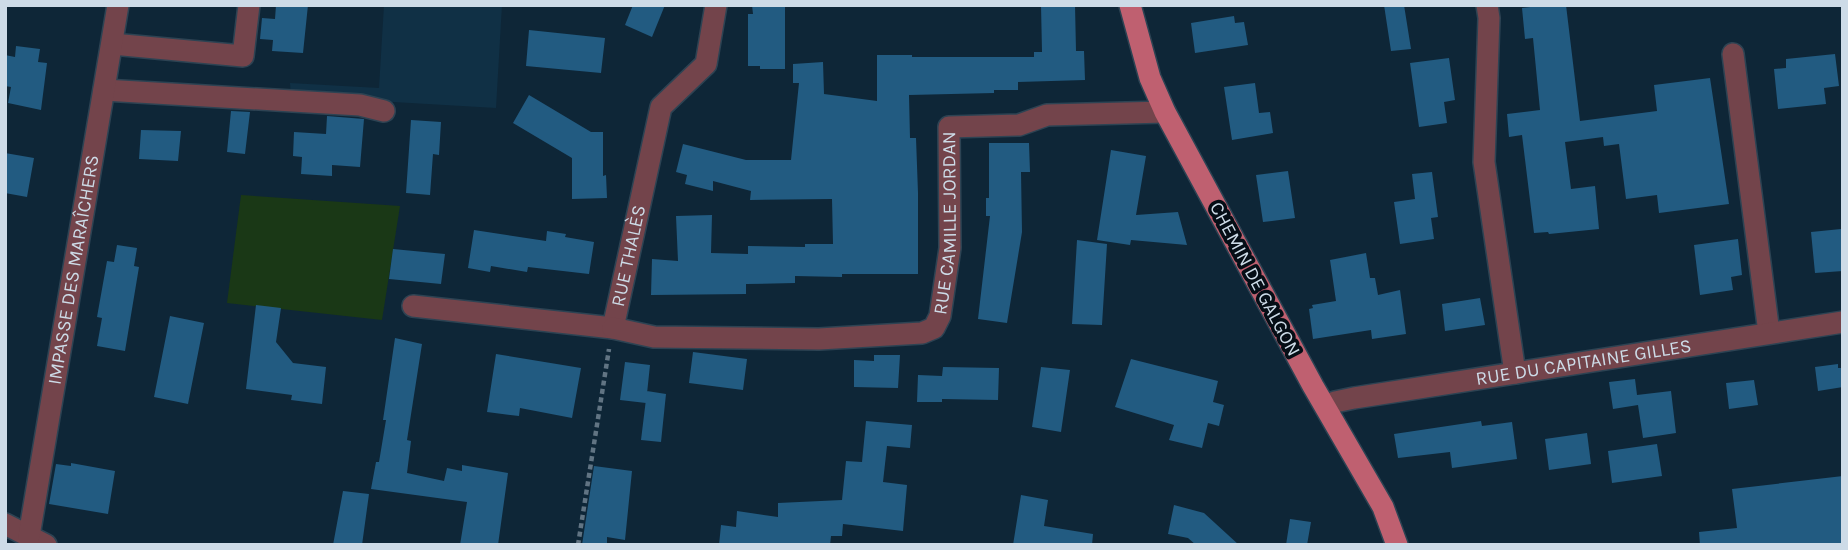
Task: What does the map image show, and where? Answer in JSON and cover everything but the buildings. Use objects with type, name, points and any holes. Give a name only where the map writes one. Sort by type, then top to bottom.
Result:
[{"type":"main road","name":"CHEMIN DE GALGON","points":[[1130,5],[1150,78],[1165,112],[1383,507],[1397,545]]},
{"type":"street","name":"IMPASSE DES MARAÎCHERS","points":[[38,540],[118,5]]},
{"type":"street","points":[[112,44],[243,56],[248,5]]},
{"type":"street","name":"RUE THALÈS","points":[[413,306],[613,328],[661,107],[706,64],[716,5]]},
{"type":"street","points":[[1487,5],[1489,18],[1484,162],[1515,373]]},
{"type":"street","points":[[1733,54],[1769,333]]},
{"type":"street","points":[[104,90],[359,105],[384,111]]},
{"type":"street","name":"RUE CAMILLE JORDAN","points":[[613,328],[654,337],[819,340],[922,334],[934,328],[940,316],[950,248],[949,127],[1019,125],[1047,115],[1165,112]]},
{"type":"street","name":"RUE DU CAPITAINE GILLES","points":[[1326,407],[1335,401],[1843,322]]},
{"type":"street","points":[[5,524],[38,540]]},
{"type":"path","points":[[578,545],[613,328]]},
{"type":"shaded area","points":[[384,5],[502,5],[496,108],[291,96],[290,83],[379,88]]},
{"type":"green space","points":[[241,195],[400,206],[382,320],[227,303]]}]
